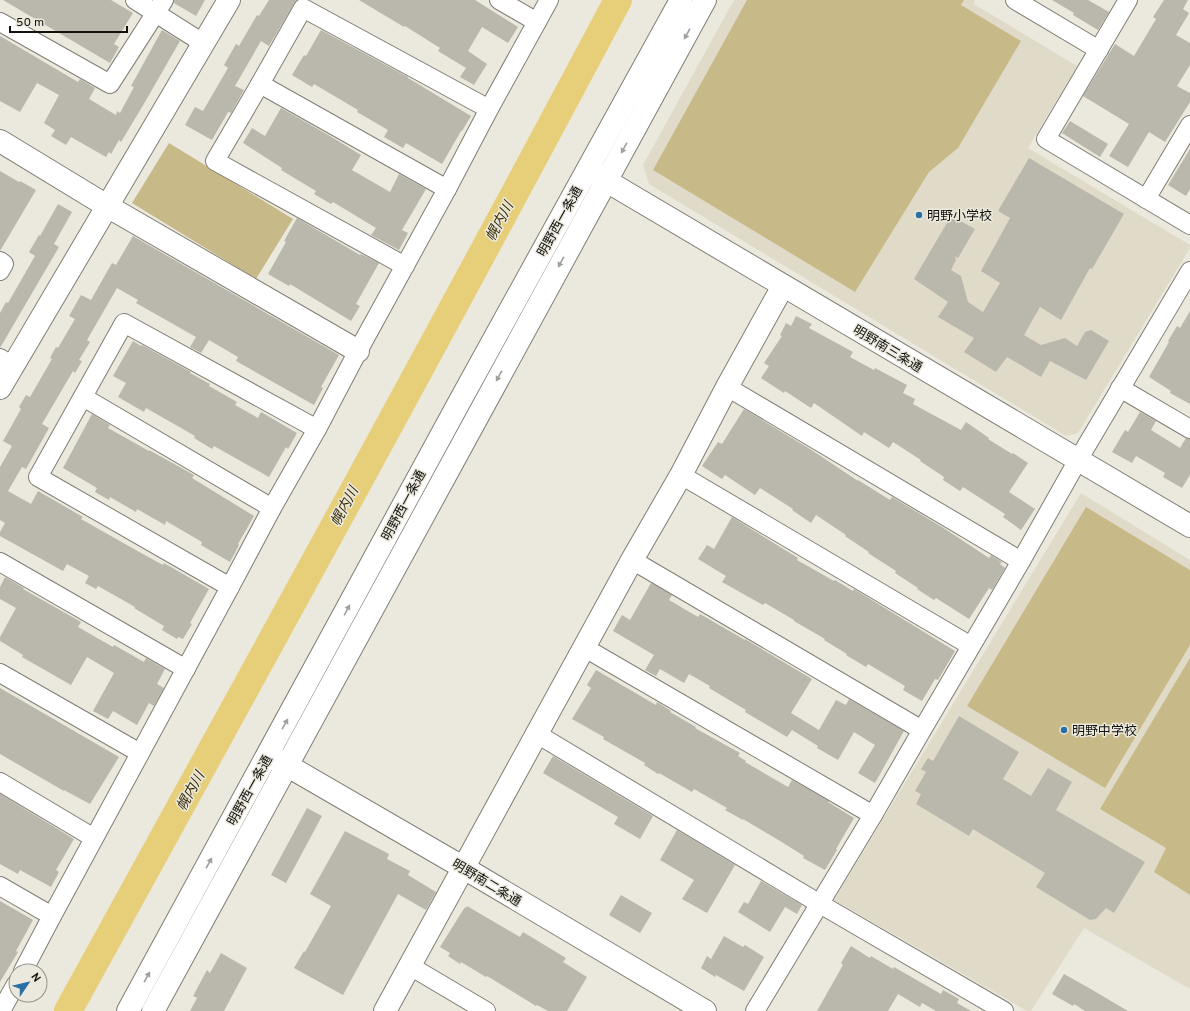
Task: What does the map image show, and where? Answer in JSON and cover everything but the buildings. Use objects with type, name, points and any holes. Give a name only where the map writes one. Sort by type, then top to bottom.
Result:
[{"type":"street","points":[[135,0],[160,6],[203,43]]},
{"type":"street","points":[[0,388],[6,362],[107,206],[229,0]]},
{"type":"street","points":[[499,0],[537,22]]},
{"type":"street","points":[[27,963],[272,508],[317,429],[549,0]]},
{"type":"street","name":"明野西一条通","points":[[128,1011],[461,399],[681,0]]},
{"type":"street","name":"明野西一条通","points":[[153,1011],[288,766],[606,180],[706,0]]},
{"type":"street","points":[[1016,0],[1099,50]]},
{"type":"street","points":[[1128,0],[1046,139],[1190,225]]},
{"type":"street","points":[[0,22],[110,84],[160,6]]},
{"type":"street","points":[[405,266],[215,161],[303,8],[489,109]]},
{"type":"street","points":[[260,84],[447,189]]},
{"type":"street","points":[[1146,199],[1190,125]]},
{"type":"street","points":[[0,141],[107,206],[358,351]]},
{"type":"street","name":"明野南三条通","points":[[587,169],[1190,526]]},
{"type":"street","points":[[0,262],[4,264],[0,271]]},
{"type":"street","points":[[755,1011],[873,815],[1022,561],[1078,460],[1190,271]]},
{"type":"street","points":[[385,1011],[632,560],[681,475],[727,387],[783,286]]},
{"type":"street","points":[[230,587],[38,477],[124,322],[317,429]]},
{"type":"street","points":[[727,387],[1022,561]]},
{"type":"street","points":[[1120,388],[1188,424]]},
{"type":"street","points":[[83,397],[272,508]]},
{"type":"street","points":[[681,475],[971,646]]},
{"type":"street","points":[[632,560],[922,730]]},
{"type":"street","points":[[0,562],[186,669]]},
{"type":"street","points":[[585,648],[873,815]]},
{"type":"street","points":[[0,673],[140,753]]},
{"type":"street","points":[[537,734],[820,904],[1004,1011]]},
{"type":"street","name":"明野南二条通","points":[[268,754],[705,1011]]},
{"type":"street","points":[[0,782],[94,838]]},
{"type":"street","points":[[0,886],[52,916]]},
{"type":"street","points":[[410,966],[486,1011]]},
{"type":"shaded area","name":"明野小学校","points":[[734,0],[975,0],[974,4],[1077,66],[1028,148],[1190,245],[1190,248],[1078,433],[1066,436],[649,184],[643,165]]},
{"type":"shaded area","points":[[747,0],[964,0],[961,5],[1021,41],[958,148],[929,172],[855,292],[653,170]]},
{"type":"shaded area","points":[[169,143],[293,219],[256,279],[132,203]]},
{"type":"shaded area","name":"明野中学校","points":[[1081,493],[1190,560],[1190,989],[1084,928],[1031,1011],[1027,1011],[834,900]]},
{"type":"shaded area","points":[[1086,507],[1190,570],[1190,645],[1105,788],[967,706]]},
{"type":"shaded area","points":[[1190,658],[1190,895],[1154,872],[1166,848],[1100,809]]},
{"type":"waterway","name":"幌内川","points":[[68,1011],[414,380],[618,0]]},
{"type":"place","name":"明野小学校","points":[[919,215]]},
{"type":"place","name":"明野中学校","points":[[1064,730]]}]
